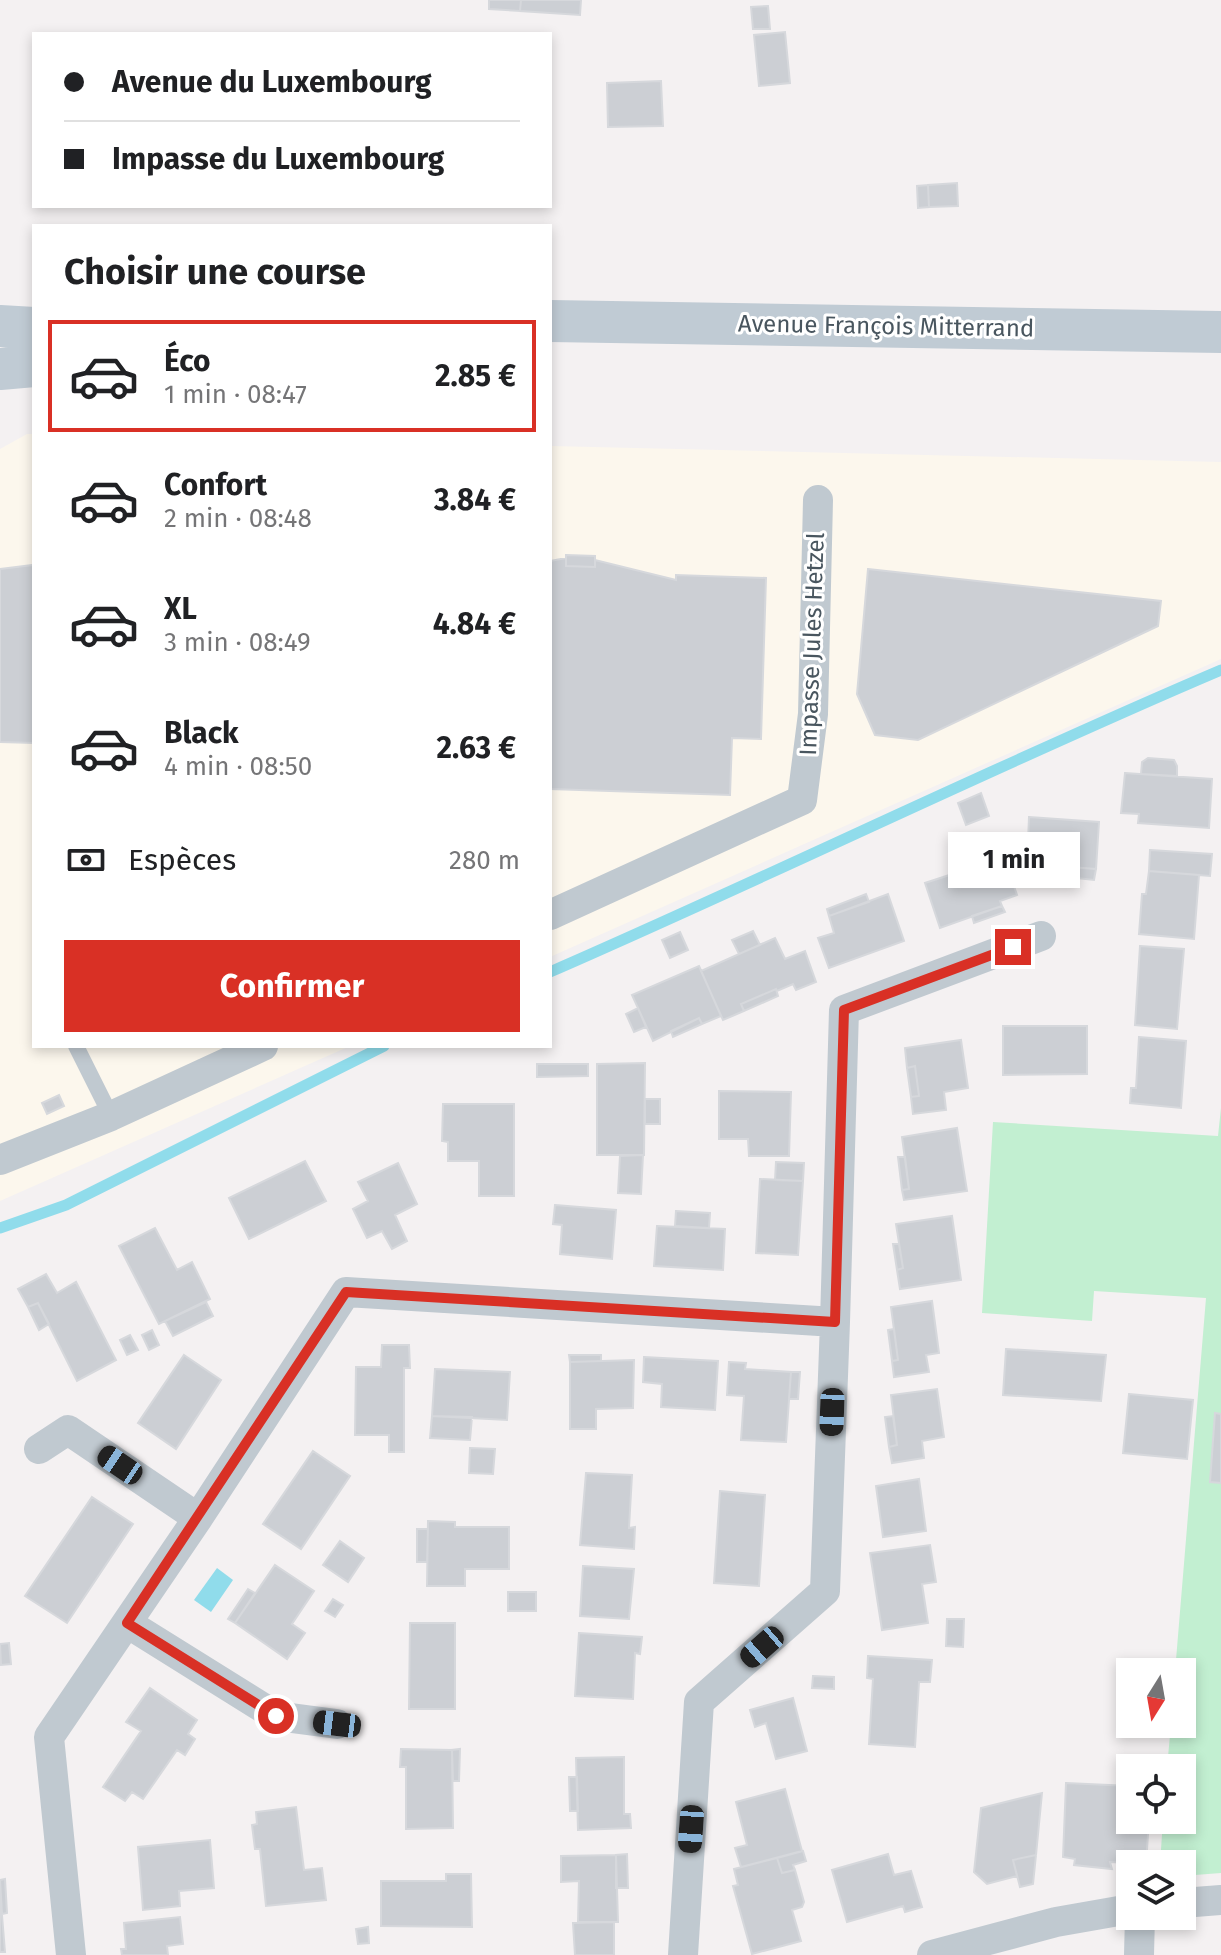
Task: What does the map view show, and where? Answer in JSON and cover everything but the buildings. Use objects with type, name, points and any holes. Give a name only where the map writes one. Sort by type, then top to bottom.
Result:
[{"type":"main road","name":"Avenue François Mitterrand","points":[[552,321],[1221,332]]},
{"type":"main road","points":[[0,326],[32,328]]},
{"type":"main road","points":[[0,369],[32,366]]},
{"type":"street","name":"Impasse Jules Hetzel","points":[[552,914],[802,800],[813,714],[818,500]]},
{"type":"street","points":[[683,1955],[699,1702],[825,1591],[844,1010],[1041,936]]},
{"type":"street","points":[[0,1160],[111,1116],[259,1048]]},
{"type":"street","points":[[71,1955],[49,1737],[346,1292],[835,1322]]},
{"type":"street","points":[[39,1449],[68,1430],[198,1518]]},
{"type":"street","points":[[127,1623],[276,1716],[337,1724]]},
{"type":"street","points":[[1196,1902],[1221,1900]]},
{"type":"street","points":[[932,1955],[1056,1922],[1116,1911]]},
{"type":"street","points":[[1139,1955],[1140,1930]]},
{"type":"lane","points":[[77,1048],[111,1116]]},
{"type":"shaded area","points":[[32,434],[32,1048],[345,1048],[0,1201],[0,449]]},
{"type":"shaded area","points":[[552,446],[1221,462],[1221,659],[552,956]]},
{"type":"green space","points":[[1221,1108],[1221,1873],[1196,1875],[1196,1850],[1161,1850],[1162,1834],[1196,1834],[1196,1754],[1168,1754],[1170,1738],[1196,1738],[1196,1658],[1176,1658],[1206,1298],[1094,1291],[1092,1321],[982,1313],[993,1122],[1218,1136]]},
{"type":"water","points":[[217,1568],[233,1580],[211,1612],[194,1600]]},
{"type":"waterway","points":[[552,971],[1221,670]]},
{"type":"waterway","points":[[0,1228],[66,1205],[380,1048]]},
{"type":"route","points":[[276,1716],[127,1623],[346,1292],[835,1322],[844,1010],[1013,947]]}]
